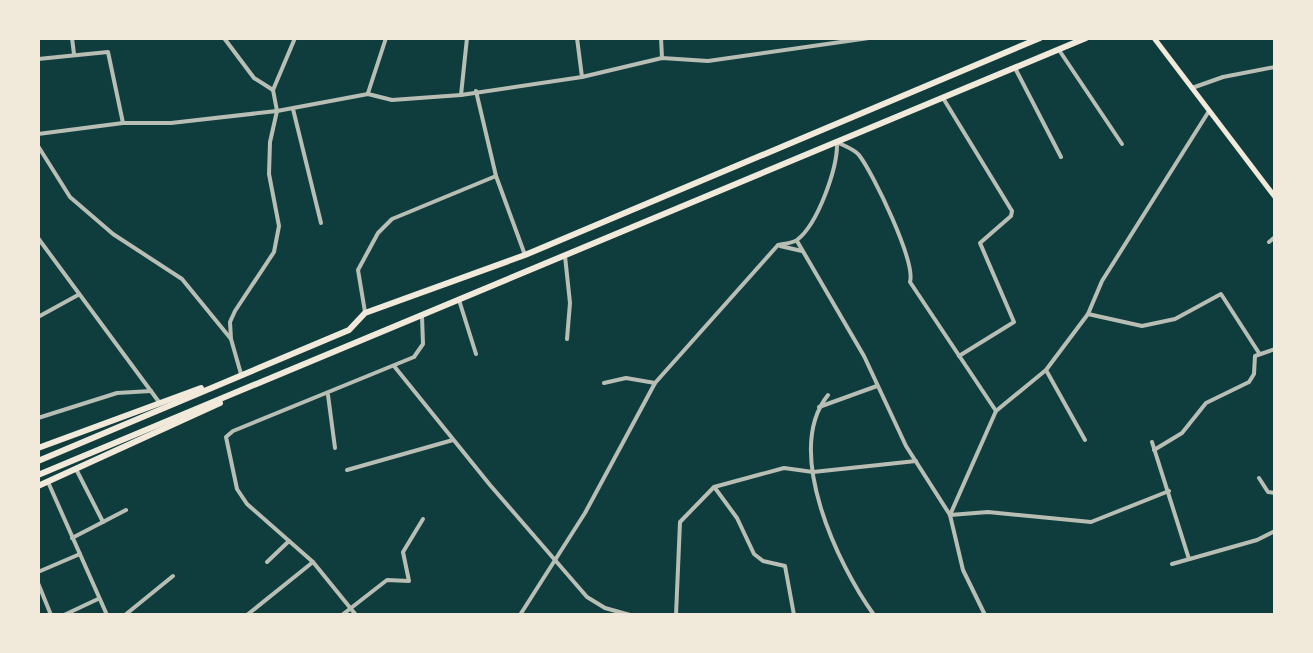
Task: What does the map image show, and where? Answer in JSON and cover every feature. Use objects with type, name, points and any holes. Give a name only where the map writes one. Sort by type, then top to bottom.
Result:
[{"type":"highway","points":[[38,461],[349,330],[365,313],[525,255],[1040,38]]},
{"type":"highway","points":[[38,475],[1086,38]]},
{"type":"highway","points":[[38,448],[249,371]]},
{"type":"highway","points":[[38,486],[257,385]]},
{"type":"main road","points":[[1154,38],[1275,197]]},
{"type":"street","points":[[72,38],[74,54]]},
{"type":"street","points":[[224,38],[254,78],[273,90]]},
{"type":"street","points":[[241,374],[231,339],[230,322],[274,252],[279,226],[269,174],[270,142],[277,111],[273,90],[295,38]]},
{"type":"street","points":[[368,94],[386,38]]},
{"type":"street","points":[[461,95],[467,38]]},
{"type":"street","points":[[577,38],[582,77]]},
{"type":"street","points":[[661,38],[662,58]]},
{"type":"street","points":[[38,134],[123,123],[171,123],[277,111],[368,94],[392,100],[461,95],[582,77],[662,58],[708,61],[869,38]]},
{"type":"street","points":[[1059,49],[1122,144]]},
{"type":"street","points":[[38,59],[108,52],[123,123]]},
{"type":"street","points":[[1192,88],[1223,77],[1275,67]]},
{"type":"street","points":[[1015,68],[1061,157]]},
{"type":"street","points":[[476,91],[496,176],[525,255]]},
{"type":"street","points":[[943,98],[1012,211],[1011,216],[980,243],[1014,322],[959,356]]},
{"type":"street","points":[[293,108],[321,223]]},
{"type":"street","points":[[950,515],[996,411],[1046,370],[1088,314],[1102,281],[1209,111]]},
{"type":"street","points":[[520,615],[556,562],[655,383],[778,245],[797,240],[826,192],[837,166],[837,142],[858,152],[899,235],[912,275],[910,282],[996,411]]},
{"type":"street","points":[[38,146],[70,197],[113,234],[182,279],[231,339]]},
{"type":"street","points":[[365,313],[358,270],[378,233],[392,219],[496,176]]},
{"type":"street","points":[[1269,242],[1275,237]]},
{"type":"street","points":[[38,238],[159,402]]},
{"type":"street","points":[[797,240],[916,461],[950,515],[963,570],[985,615]]},
{"type":"street","points":[[778,245],[804,252]]},
{"type":"street","points":[[565,256],[570,303],[567,339]]},
{"type":"street","points":[[1088,314],[1142,326],[1175,319],[1221,294],[1259,353]]},
{"type":"street","points":[[38,317],[79,295]]},
{"type":"street","points":[[459,300],[476,354]]},
{"type":"street","points":[[356,615],[313,562],[254,513],[237,489],[226,437],[233,431],[394,366],[421,351],[422,316]]},
{"type":"street","points":[[1259,353],[1275,349]]},
{"type":"street","points":[[1154,450],[1182,433],[1206,403],[1249,382],[1259,353]]},
{"type":"street","points":[[394,366],[453,440],[594,603],[630,615]]},
{"type":"street","points":[[1046,370],[1085,440]]},
{"type":"street","points":[[604,383],[626,378],[655,383]]},
{"type":"street","points":[[818,407],[877,386]]},
{"type":"street","points":[[38,418],[117,393],[151,391]]},
{"type":"street","points":[[328,395],[335,448]]},
{"type":"street","points":[[828,395],[818,407],[810,454],[813,472],[837,550],[854,587],[874,615]]},
{"type":"street","points":[[347,470],[453,440]]},
{"type":"street","points":[[1152,442],[1189,559]]},
{"type":"street","points":[[676,615],[680,522],[714,487],[784,468],[813,472],[916,461]]},
{"type":"street","points":[[76,469],[103,522]]},
{"type":"street","points":[[1259,478],[1268,492],[1275,493]]},
{"type":"street","points":[[48,482],[107,615]]},
{"type":"street","points":[[714,487],[737,518],[754,554],[763,561],[785,566],[794,615]]},
{"type":"street","points":[[950,515],[988,512],[1091,522],[1169,491]]},
{"type":"street","points":[[71,539],[126,510]]},
{"type":"street","points":[[342,615],[387,580],[409,581],[403,552],[423,519]]},
{"type":"street","points":[[1172,564],[1257,540],[1275,531]]},
{"type":"street","points":[[267,562],[289,541]]},
{"type":"street","points":[[38,572],[80,554]]},
{"type":"street","points":[[247,615],[313,562]]},
{"type":"street","points":[[125,615],[173,576]]},
{"type":"street","points":[[38,583],[51,615]]},
{"type":"street","points":[[67,614],[99,598]]}]
